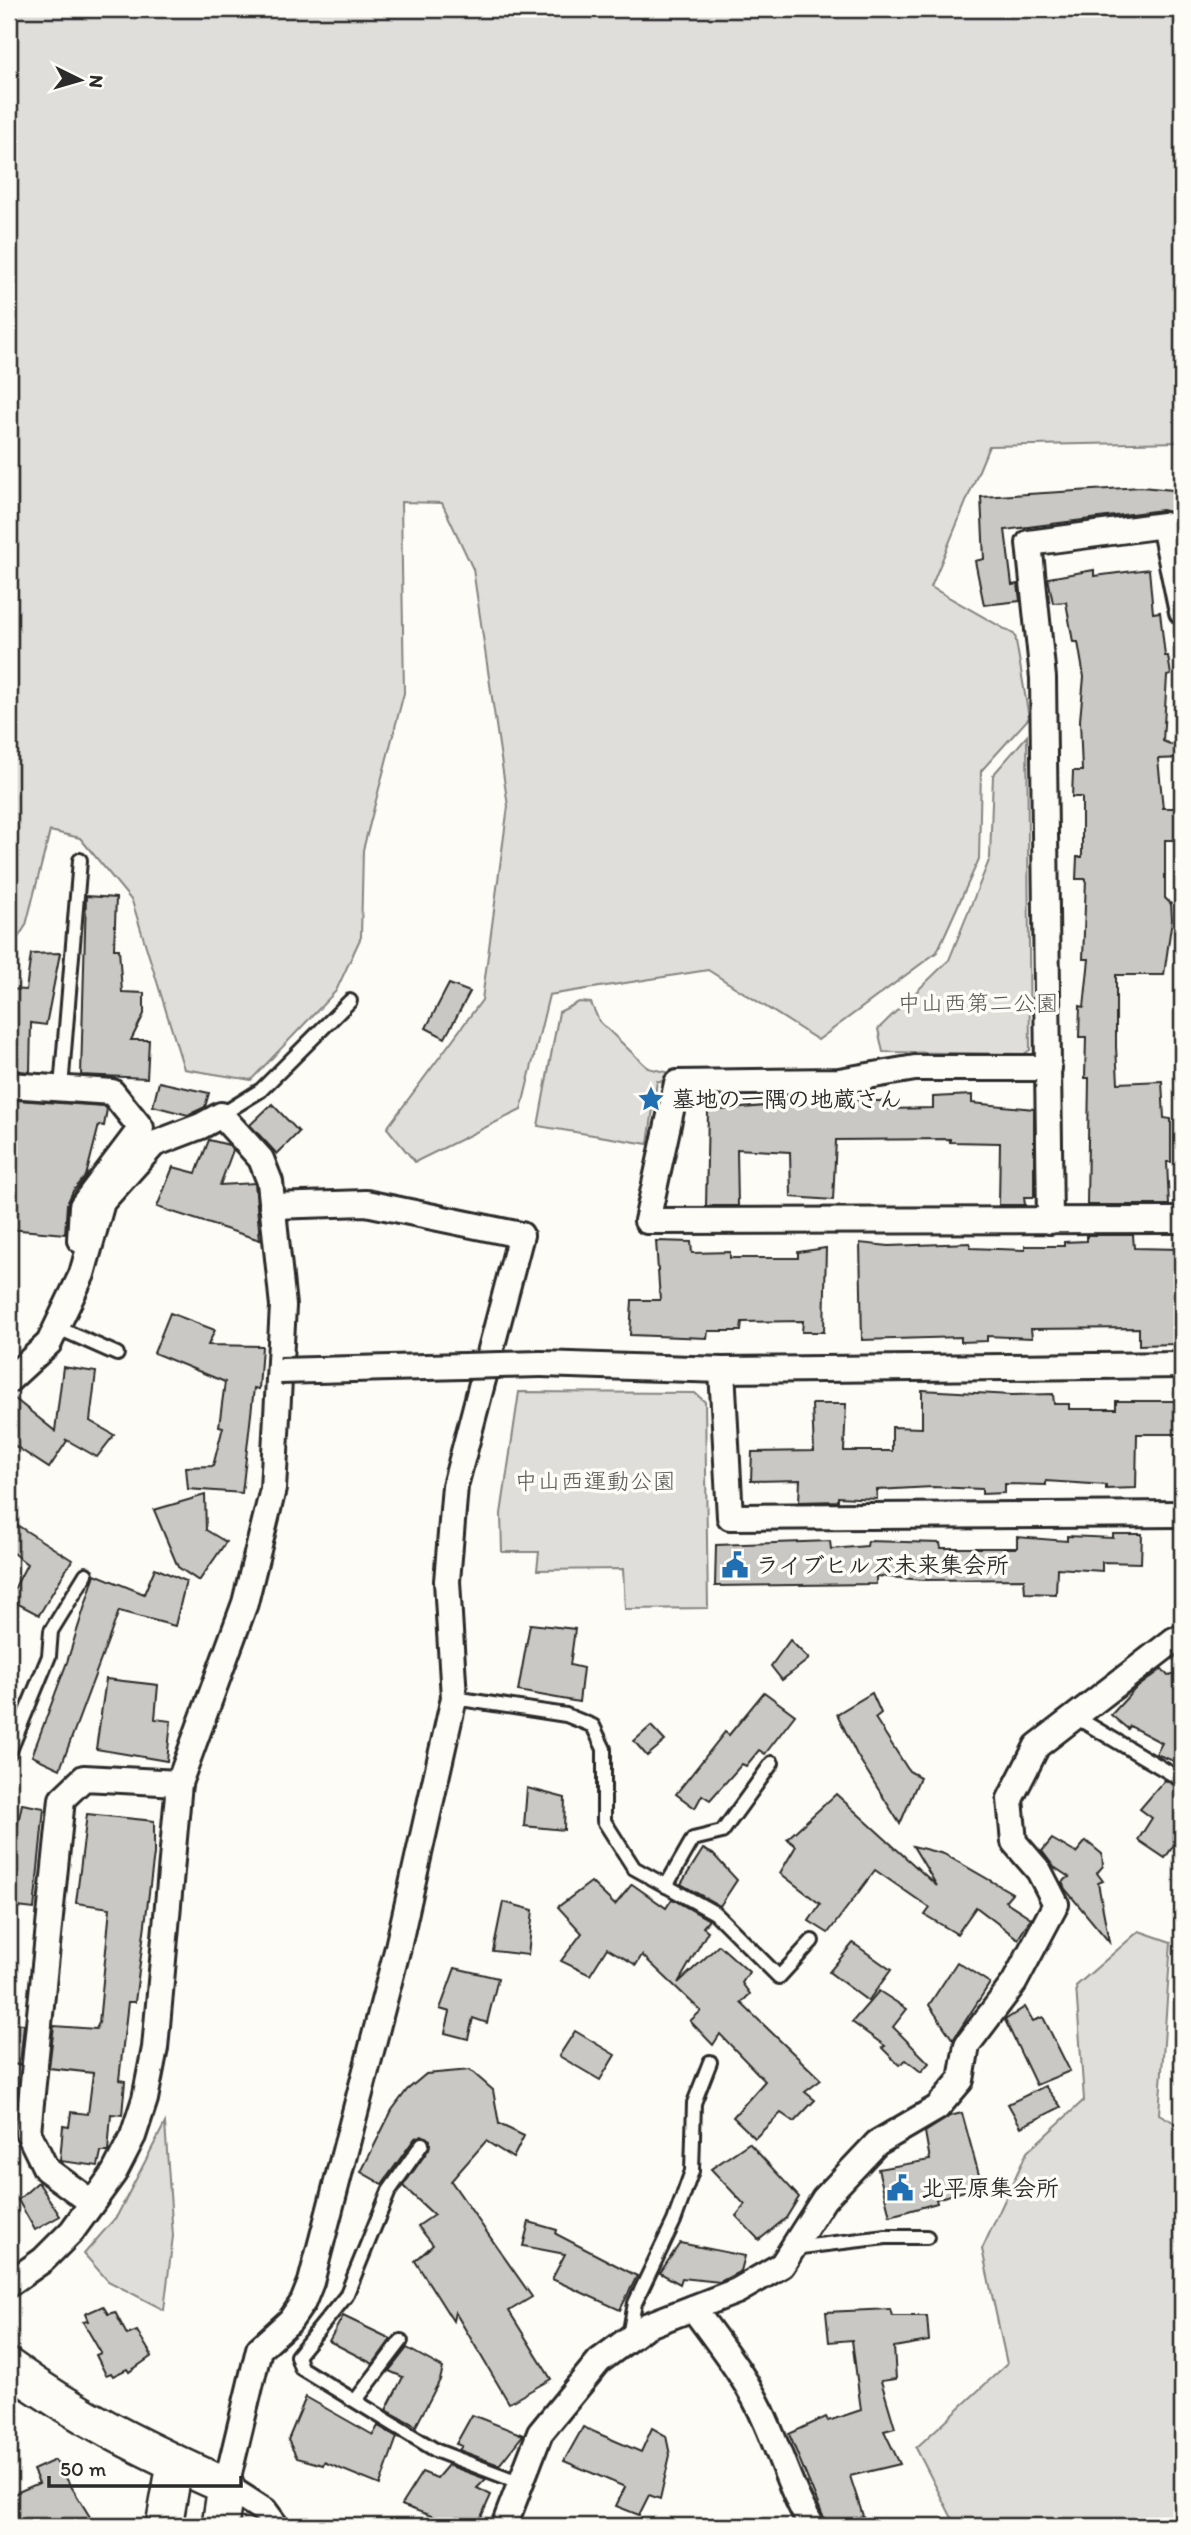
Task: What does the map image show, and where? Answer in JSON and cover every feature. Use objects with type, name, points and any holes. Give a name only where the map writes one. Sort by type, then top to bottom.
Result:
[{"type":"main road","points":[[9,2367],[102,2428],[226,2486],[220,2526]]},
{"type":"main road","points":[[164,2526],[175,2464]]},
{"type":"street","points":[[1050,1221],[1043,678],[1029,543],[1164,525],[1182,612]]},
{"type":"street","points":[[1049,1068],[915,1068],[838,1081],[677,1083],[647,1221],[1182,1220]]},
{"type":"street","points":[[9,1085],[112,1092],[141,1128],[82,1206],[80,1244],[87,1257]]},
{"type":"street","points":[[9,1380],[48,1343],[87,1257],[102,1202],[154,1144],[201,1126],[220,1115],[261,1159],[270,1182],[283,1306],[273,1489],[248,1590],[221,1673],[179,1783],[155,2048],[145,2099],[133,2136],[119,2164],[72,2231],[43,2260],[9,2284]]},
{"type":"street","points":[[272,1206],[366,1203],[521,1235],[455,1486],[447,1581],[454,1698],[398,1947],[311,2282],[303,2302],[290,2320],[259,2349],[226,2486],[265,2511],[276,2526]]},
{"type":"street","points":[[280,1371],[541,1364],[722,1370],[1182,1366]]},
{"type":"street","points":[[722,1370],[730,1517],[1182,1514]]},
{"type":"street","points":[[504,2526],[540,2433],[599,2361],[646,2326],[737,2291],[782,2265],[824,2199],[877,2143],[937,2108],[961,2080],[967,2045],[1014,1983],[1056,1904],[1039,1871],[1014,1842],[1010,1800],[1037,1746],[1174,1640],[1182,1637]]},
{"type":"street","points":[[91,2202],[46,2169],[28,2132],[62,1799],[83,1778],[179,1783]]},
{"type":"street","points":[[693,2308],[726,2352],[765,2420],[793,2494],[812,2526]]},
{"type":"lane","points":[[61,1088],[80,860]]},
{"type":"lane","points":[[220,1115],[261,1090],[350,1001]]},
{"type":"lane","points":[[56,1327],[117,1354]]},
{"type":"lane","points":[[9,1753],[49,1656],[51,1631],[86,1574]]},
{"type":"lane","points":[[454,1698],[566,1715],[593,1726],[604,1749],[604,1821],[634,1868],[715,1913],[779,1977],[813,1941]]},
{"type":"lane","points":[[1074,1716],[1182,1780]]},
{"type":"lane","points":[[666,1886],[693,1839],[722,1832],[772,1763]]},
{"type":"lane","points":[[628,2340],[635,2303],[674,2221],[692,2171],[694,2103],[710,2062]]},
{"type":"lane","points":[[422,2144],[389,2191],[346,2297],[297,2356],[301,2368],[438,2451],[520,2483]]},
{"type":"lane","points":[[793,2248],[886,2237],[927,2237]]},
{"type":"lane","points":[[356,2400],[401,2340]]},
{"type":"green space","points":[[9,9],[1182,9],[1182,442],[989,446],[931,587],[1015,635],[1029,718],[981,771],[979,859],[937,952],[818,1040],[708,970],[549,995],[521,1110],[415,1162],[387,1128],[482,1000],[508,806],[473,569],[442,503],[401,502],[404,693],[363,850],[361,937],[336,991],[251,1080],[184,1069],[132,901],[80,838],[50,831],[26,925],[9,952]]},
{"type":"green space","name":"中山西第二公園","points":[[1027,736],[1030,1050],[1024,1054],[883,1052],[878,1029],[949,960],[990,858],[993,775]]},
{"type":"green space","points":[[579,1002],[591,1003],[599,1021],[648,1068],[670,1073],[670,1082],[657,1081],[648,1144],[538,1126],[559,1012]]},
{"type":"green space","name":"中山西運動公園","points":[[519,1392],[695,1393],[705,1402],[708,1608],[625,1609],[623,1569],[537,1570],[539,1552],[502,1552],[501,1514]]},
{"type":"green space","points":[[1139,1931],[1171,1942],[1159,2114],[1182,2127],[1182,2526],[956,2526],[916,2448],[1007,2364],[982,2249],[1027,2152],[1084,2100],[1076,1986]]},
{"type":"green space","points":[[165,2123],[173,2236],[164,2310],[108,2281],[84,2254],[117,2216]]},
{"type":"building","points":[[1141,487],[1173,490],[1173,513],[1162,510],[1005,530],[1012,585],[1018,584],[1020,601],[984,605],[975,561],[984,559],[981,497]]},
{"type":"building","points":[[1149,569],[1153,613],[1160,612],[1165,656],[1168,656],[1171,675],[1167,676],[1163,741],[1182,749],[1182,758],[1158,759],[1163,808],[1179,808],[1181,840],[1165,840],[1165,898],[1171,904],[1172,919],[1164,975],[1116,975],[1116,1047],[1118,1083],[1162,1081],[1164,1118],[1171,1119],[1171,1162],[1167,1162],[1169,1205],[1087,1205],[1089,1078],[1085,1078],[1086,1037],[1079,1037],[1080,1006],[1084,1007],[1089,959],[1083,959],[1086,879],[1076,879],[1077,857],[1082,857],[1082,797],[1072,797],[1073,771],[1082,771],[1080,720],[1084,677],[1078,642],[1073,642],[1066,602],[1053,603],[1048,578],[1094,570],[1094,576]]},
{"type":"building","points":[[86,896],[116,898],[114,949],[119,949],[122,992],[144,993],[144,1014],[131,1040],[149,1040],[147,1078],[81,1075]]},
{"type":"building","points":[[60,953],[46,1025],[31,1023],[30,1072],[9,1070],[9,989],[26,990],[31,954]]},
{"type":"building","points":[[449,984],[470,992],[445,1038],[426,1028]]},
{"type":"building","points":[[159,1082],[209,1093],[205,1107],[188,1115],[153,1106]]},
{"type":"building","points":[[972,1095],[972,1103],[1034,1109],[1034,1197],[1024,1197],[1025,1205],[999,1205],[1000,1143],[950,1142],[950,1139],[836,1140],[833,1200],[791,1197],[790,1152],[737,1149],[738,1206],[706,1206],[708,1111],[799,1103],[851,1104],[851,1101],[888,1101],[889,1109],[933,1108],[933,1097]]},
{"type":"building","points":[[16,1100],[104,1106],[107,1109],[104,1126],[99,1125],[86,1176],[73,1191],[67,1204],[65,1234],[9,1229],[9,1145]]},
{"type":"building","points":[[272,1104],[299,1132],[277,1154],[250,1125]]},
{"type":"building","points":[[209,1140],[229,1145],[233,1150],[220,1185],[255,1183],[260,1240],[157,1207],[173,1167],[196,1173]]},
{"type":"building","points":[[1087,1235],[1133,1235],[1134,1248],[1181,1249],[1181,1290],[1176,1290],[1175,1344],[1139,1345],[1139,1328],[1031,1329],[1032,1338],[987,1336],[987,1341],[961,1342],[961,1337],[862,1340],[860,1243],[889,1246],[970,1243],[970,1248],[1025,1250],[1025,1246],[1064,1246],[1064,1242],[1087,1241]]},
{"type":"building","points":[[656,1241],[691,1242],[692,1253],[730,1252],[730,1258],[798,1258],[798,1252],[826,1248],[824,1332],[802,1332],[803,1321],[742,1322],[741,1331],[708,1331],[707,1338],[630,1335],[632,1300],[660,1300]]},
{"type":"building","points":[[170,1313],[215,1330],[208,1345],[262,1346],[259,1389],[254,1388],[242,1493],[188,1489],[186,1467],[213,1466],[223,1427],[219,1426],[225,1382],[154,1353]]},
{"type":"building","points":[[63,1367],[96,1372],[90,1421],[114,1435],[97,1457],[65,1439],[67,1441],[49,1468],[9,1442],[9,1394],[55,1431]]},
{"type":"building","points":[[922,1390],[1012,1395],[1053,1394],[1054,1404],[1069,1404],[1069,1409],[1116,1409],[1116,1401],[1182,1401],[1182,1434],[1137,1434],[1136,1488],[1106,1489],[1106,1485],[1046,1481],[1046,1485],[1005,1484],[1005,1493],[982,1494],[982,1489],[932,1487],[877,1490],[877,1499],[838,1497],[838,1501],[799,1502],[800,1480],[751,1481],[752,1452],[814,1451],[812,1404],[846,1404],[844,1451],[892,1451],[892,1427],[922,1428]]},
{"type":"building","points":[[205,1495],[206,1530],[226,1542],[199,1581],[178,1567],[154,1510]]},
{"type":"building","points":[[9,1520],[72,1560],[39,1615],[9,1599],[27,1564],[9,1550]]},
{"type":"building","points":[[1113,1534],[1142,1534],[1141,1563],[1102,1562],[1102,1571],[1057,1568],[1056,1594],[1025,1593],[1024,1579],[924,1580],[876,1576],[876,1584],[715,1586],[716,1545],[830,1541],[831,1549],[867,1546],[868,1541],[940,1543],[941,1548],[1017,1548],[1017,1537],[1067,1541],[1067,1536],[1113,1538]]},
{"type":"building","points":[[155,1568],[186,1581],[175,1626],[119,1611],[60,1769],[32,1756],[67,1662],[95,1574],[144,1594]]},
{"type":"building","points":[[530,1624],[575,1629],[570,1665],[583,1668],[579,1702],[518,1691]]},
{"type":"building","points":[[790,1640],[809,1659],[782,1680],[771,1666]]},
{"type":"building","points":[[1162,1669],[1168,1676],[1182,1673],[1182,1770],[1176,1766],[1179,1763],[1156,1754],[1162,1743],[1130,1726],[1128,1729],[1111,1715],[1134,1690]]},
{"type":"building","points":[[106,1679],[158,1685],[155,1719],[171,1721],[167,1761],[96,1749]]},
{"type":"building","points":[[764,1692],[795,1715],[765,1754],[759,1750],[746,1766],[742,1764],[710,1800],[702,1795],[695,1808],[676,1794],[725,1732],[729,1735]]},
{"type":"building","points":[[872,1693],[881,1713],[875,1718],[909,1771],[920,1777],[900,1824],[857,1755],[837,1714]]},
{"type":"building","points":[[651,1726],[665,1741],[647,1756],[634,1741]]},
{"type":"building","points":[[1165,1780],[1182,1789],[1182,1833],[1165,1858],[1138,1840],[1152,1818],[1140,1809]]},
{"type":"building","points":[[527,1788],[565,1798],[564,1830],[524,1826]]},
{"type":"building","points":[[836,1794],[937,1886],[913,1846],[944,1854],[1012,1893],[1005,1901],[1031,1918],[1018,1939],[976,1907],[957,1934],[925,1915],[930,1908],[875,1870],[828,1933],[809,1921],[820,1904],[780,1873],[796,1846],[787,1839]]},
{"type":"building","points":[[22,1804],[44,1808],[34,1909],[9,1906],[9,1865]]},
{"type":"building","points":[[87,1814],[154,1821],[154,1854],[135,2002],[128,2002],[119,2080],[125,2081],[122,2115],[111,2114],[108,2152],[101,2152],[98,2166],[60,2161],[63,2126],[69,2127],[71,2112],[88,2114],[93,2073],[49,2068],[54,2026],[96,2029],[99,2023],[110,1908],[76,1903]]},
{"type":"building","points":[[1052,1839],[1076,1853],[1086,1841],[1102,1854],[1103,1866],[1097,1873],[1103,1881],[1098,1883],[1109,1942],[1065,1889],[1062,1882],[1069,1877],[1054,1867],[1042,1851]]},
{"type":"building","points":[[703,1849],[713,1854],[737,1880],[720,1906],[681,1884]]},
{"type":"building","points":[[591,1882],[615,1905],[632,1884],[666,1908],[672,1899],[709,1920],[703,1927],[708,1931],[678,1983],[719,1945],[749,1972],[742,1983],[750,1994],[741,2003],[821,2080],[805,2092],[815,2100],[794,2122],[781,2113],[755,2138],[733,2117],[765,2081],[720,2034],[713,2045],[690,2021],[701,2011],[642,1955],[636,1965],[607,1948],[590,1975],[561,1961],[582,1933],[558,1907]]},
{"type":"building","points":[[503,1902],[533,1910],[528,1955],[493,1951]]},
{"type":"building","points":[[853,1943],[891,1970],[868,2001],[829,1972]]},
{"type":"building","points":[[957,1962],[990,1983],[953,2040],[929,2005]]},
{"type":"building","points":[[455,1968],[498,1978],[487,2023],[473,2018],[468,2039],[445,2033],[450,2012],[440,2009]]},
{"type":"building","points":[[879,1991],[907,2009],[893,2027],[929,2063],[921,2072],[906,2060],[899,2065],[882,2048],[885,2046],[852,2022]]},
{"type":"building","points":[[1025,2007],[1033,2021],[1043,2017],[1070,2071],[1036,2085],[1005,2020]]},
{"type":"building","points":[[9,2023],[24,2024],[20,2065],[9,2064]]},
{"type":"building","points":[[575,2031],[615,2055],[600,2080],[559,2056]]},
{"type":"building","points":[[470,2070],[493,2090],[499,2124],[524,2136],[513,2158],[486,2141],[451,2181],[532,2297],[509,2311],[551,2379],[509,2403],[455,2312],[453,2321],[415,2261],[433,2245],[418,2226],[434,2215],[403,2186],[429,2149],[430,2140],[422,2135],[415,2138],[382,2184],[361,2172],[392,2110],[407,2090],[426,2074]]},
{"type":"building","points":[[1045,2086],[1061,2107],[1021,2127],[1008,2104]]},
{"type":"building","points":[[962,2113],[982,2186],[936,2199],[937,2203],[890,2216],[878,2169],[930,2160],[925,2132],[950,2116]]},
{"type":"building","points":[[749,2143],[799,2197],[786,2218],[759,2240],[736,2216],[745,2205],[711,2169]]},
{"type":"building","points":[[38,2182],[60,2216],[35,2230],[18,2200]]},
{"type":"building","points":[[529,2222],[557,2230],[556,2234],[637,2276],[620,2310],[552,2279],[565,2254],[523,2246]]},
{"type":"building","points":[[680,2243],[745,2256],[741,2271],[720,2282],[682,2278],[680,2284],[660,2273]]},
{"type":"building","points":[[103,2306],[108,2314],[115,2312],[127,2335],[137,2331],[152,2356],[129,2372],[127,2369],[113,2376],[111,2373],[106,2375],[96,2355],[101,2353],[83,2322],[88,2321],[85,2314]]},
{"type":"building","points":[[890,2309],[892,2316],[927,2316],[929,2341],[894,2347],[896,2379],[881,2381],[895,2428],[884,2431],[900,2464],[850,2476],[863,2516],[827,2526],[789,2434],[826,2417],[828,2421],[861,2410],[852,2340],[829,2342],[826,2312]]},
{"type":"building","points":[[343,2316],[391,2339],[373,2364],[329,2341]]},
{"type":"building","points":[[407,2348],[443,2368],[440,2380],[416,2426],[386,2410],[403,2377],[389,2371]]},
{"type":"building","points":[[306,2397],[373,2435],[378,2426],[397,2437],[380,2485],[324,2462],[323,2465],[297,2458],[288,2440]]},
{"type":"building","points":[[472,2415],[523,2435],[499,2465],[459,2450],[462,2446],[456,2444]]},
{"type":"building","points":[[583,2427],[641,2452],[652,2428],[666,2436],[670,2455],[660,2499],[649,2495],[639,2515],[616,2506],[625,2487],[564,2461]]},
{"type":"building","points":[[55,2460],[90,2517],[61,2526],[9,2526],[9,2496],[39,2483],[33,2470]]},
{"type":"building","points":[[448,2465],[486,2479],[477,2488],[491,2495],[477,2526],[459,2526],[401,2505],[422,2472],[437,2478]]},
{"type":"place","name":"墓地の一隅の地蔵さん","points":[[651,1099]]},
{"type":"place","name":"ライブヒルズ未来集会所","points":[[735,1565]]},
{"type":"place","name":"北平原集会所","points":[[900,2188]]}]
